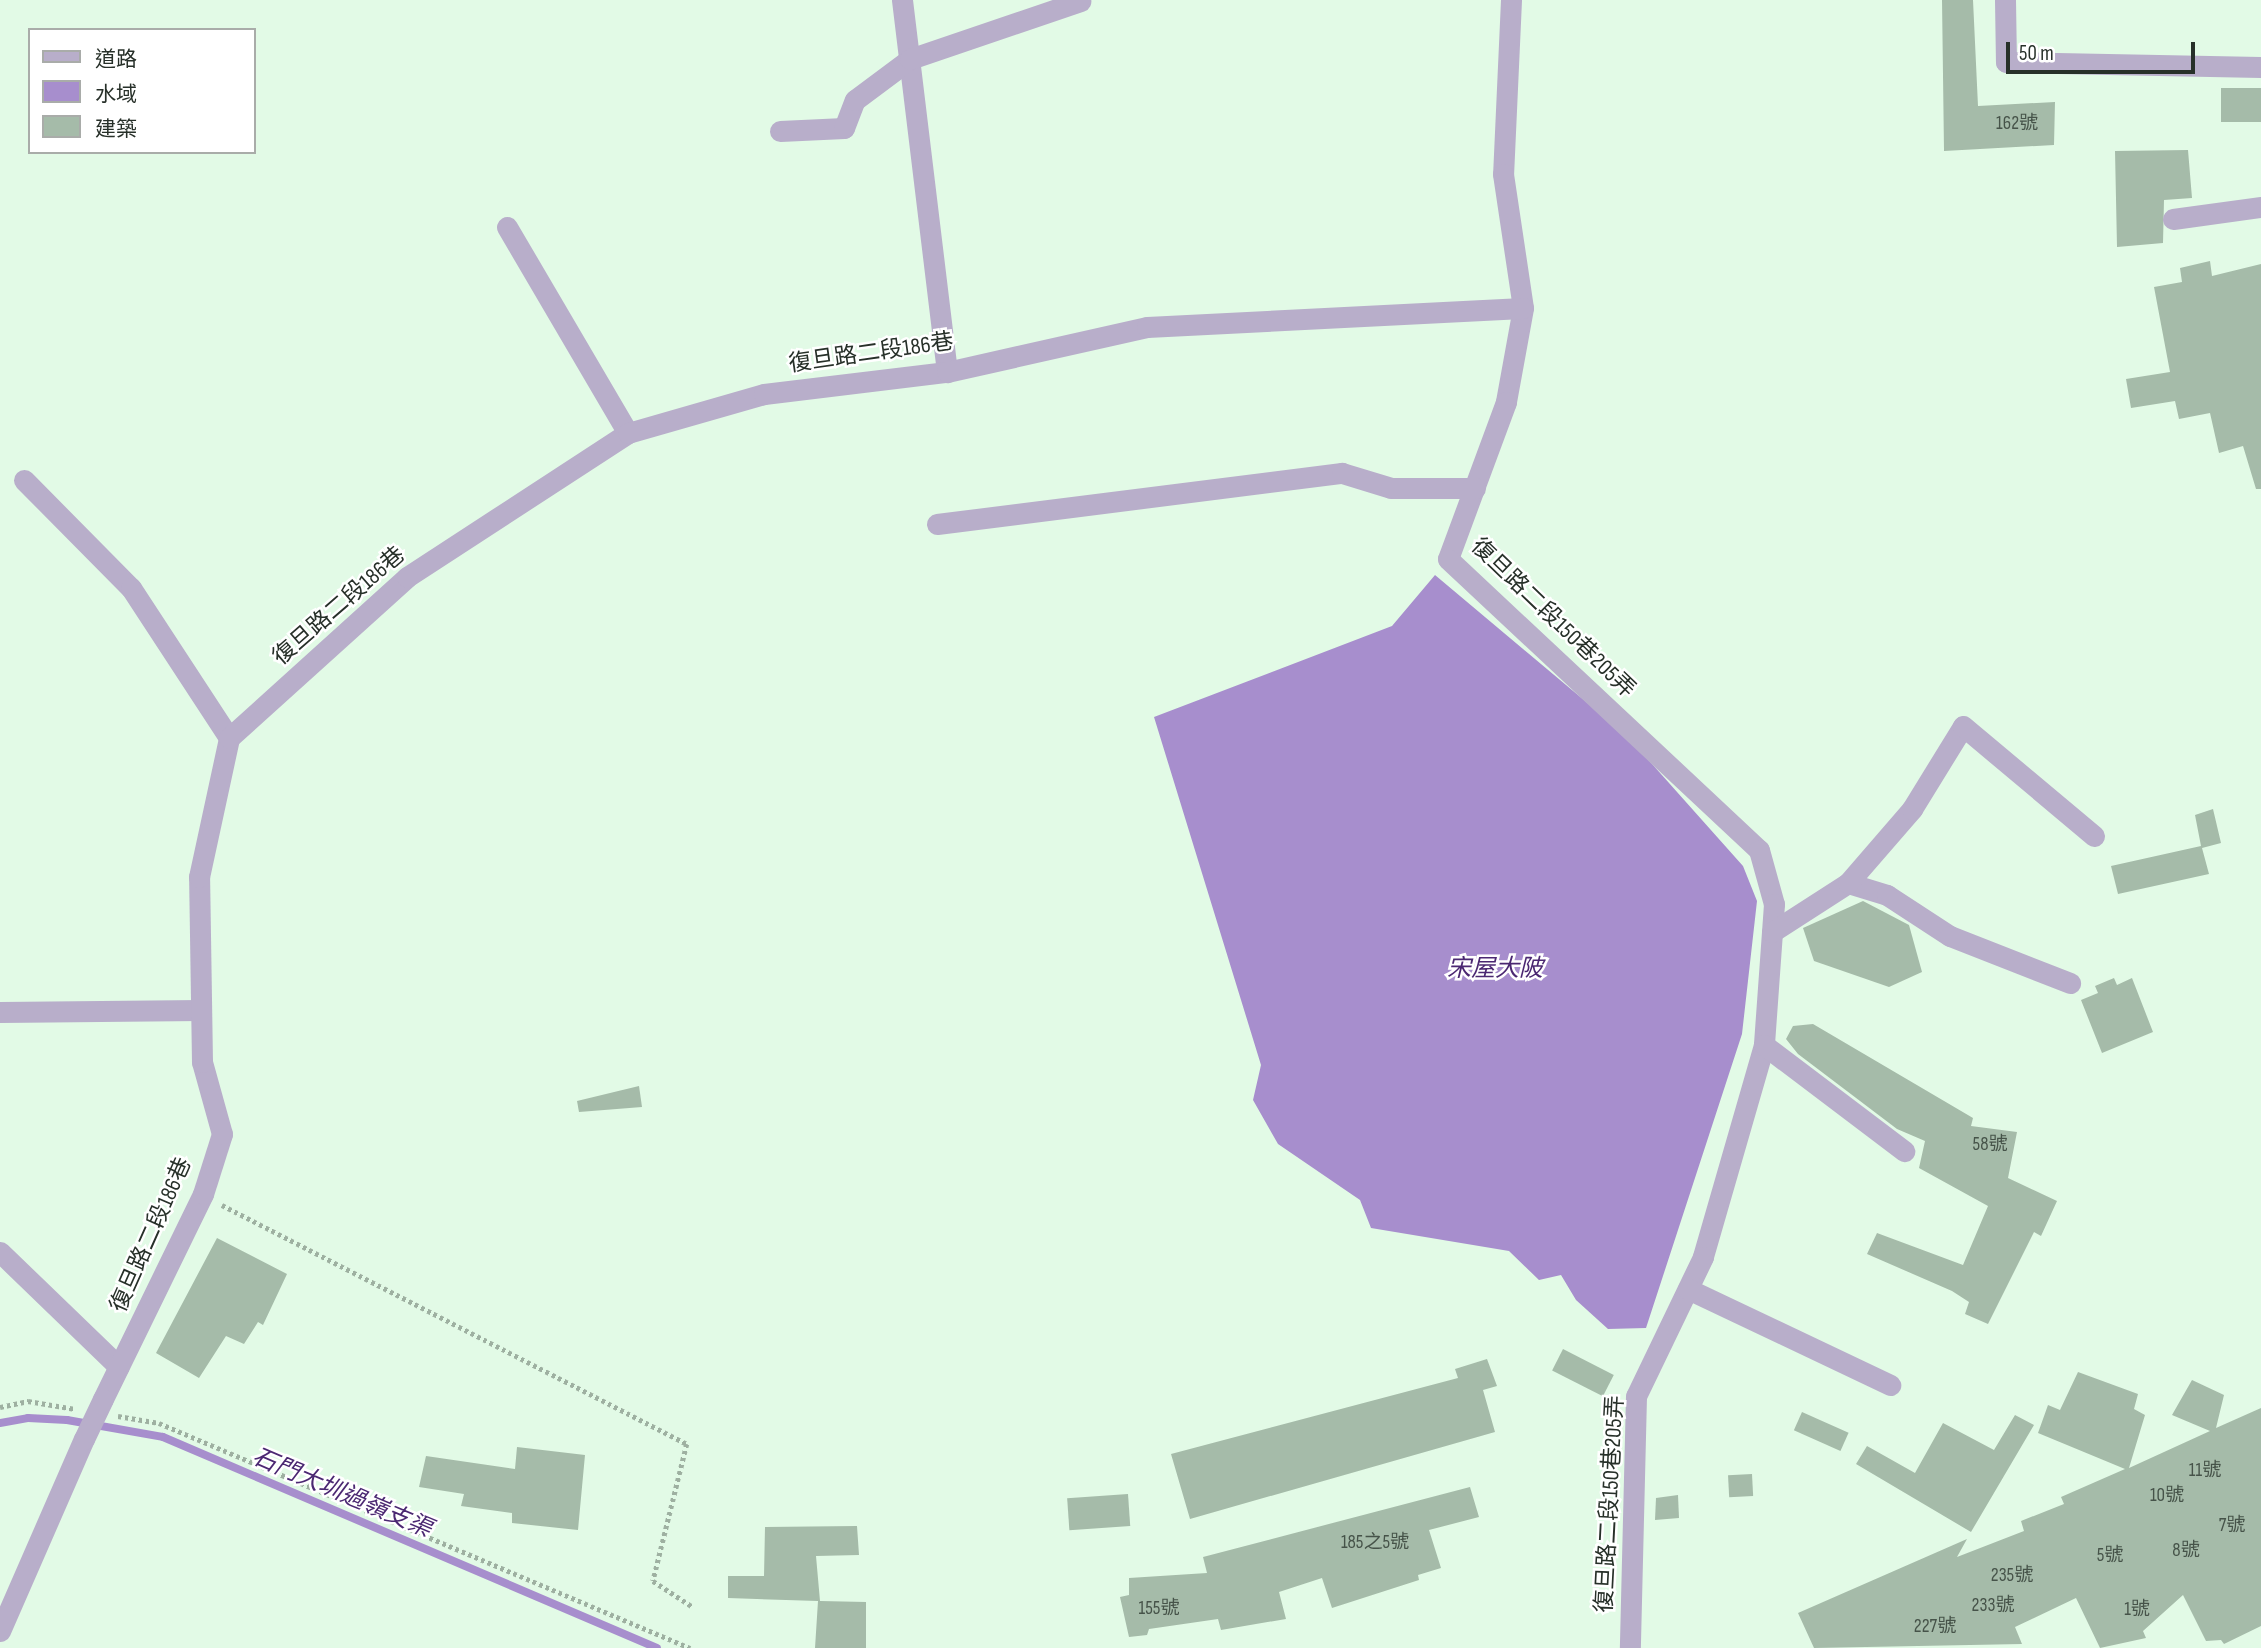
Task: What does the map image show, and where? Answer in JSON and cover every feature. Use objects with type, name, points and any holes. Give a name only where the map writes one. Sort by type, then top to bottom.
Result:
[{"type":"lane","points":[[902,0],[947,372]]},
{"type":"lane","name":"復旦路二段150巷205弄","points":[[1511,0],[1503,174],[1523,308],[1506,402],[1448,559],[1759,850],[1774,904],[1764,1045],[1703,1257],[1636,1396],[1630,1648]]},
{"type":"lane","points":[[2005,0],[2006,62],[2261,67]]},
{"type":"lane","points":[[780,131],[844,128],[855,100],[910,59],[1080,1]]},
{"type":"lane","points":[[2173,219],[2261,207]]},
{"type":"lane","points":[[507,228],[628,433]]},
{"type":"lane","name":"復旦路二段186巷","points":[[0,1631],[84,1439],[105,1407],[119,1367],[204,1194],[222,1134],[202,1062],[199,877],[229,738],[407,578],[628,433],[764,394],[947,372],[1147,327],[1523,308]]},
{"type":"lane","points":[[937,524],[1342,473],[1391,488],[1475,488]]},
{"type":"lane","points":[[24,480],[131,588],[229,738]]},
{"type":"lane","points":[[1772,932],[1848,883],[1912,809],[1963,726],[2094,836]]},
{"type":"lane","points":[[1848,883],[1887,895],[1950,936],[2070,983]]},
{"type":"lane","points":[[0,1012],[201,1010]]},
{"type":"lane","points":[[1764,1045],[1904,1151]]},
{"type":"lane","points":[[0,1252],[119,1367]]},
{"type":"lane","points":[[1688,1289],[1890,1385]]},
{"type":"path","points":[[204,1194],[687,1444],[653,1581],[693,1607]]},
{"type":"path","points":[[0,1407],[28,1401],[80,1410]]},
{"type":"path","points":[[105,1407],[159,1423],[690,1648]]},
{"type":"water","name":"宋屋大陂","points":[[1435,575],[1628,737],[1743,866],[1757,901],[1742,1034],[1646,1328],[1608,1329],[1576,1300],[1561,1275],[1539,1280],[1509,1251],[1371,1228],[1360,1200],[1278,1144],[1253,1100],[1261,1065],[1154,717],[1392,626]]},
{"type":"building","points":[[1942,0],[1973,0],[1978,106],[2055,102],[2054,145],[1944,151]]},
{"type":"building","points":[[2221,88],[2261,88],[2261,122],[2221,122]]},
{"type":"building","points":[[2188,150],[2192,198],[2164,200],[2163,243],[2117,247],[2115,151]]},
{"type":"building","points":[[2210,261],[2212,276],[2261,264],[2261,489],[2256,489],[2243,446],[2219,453],[2210,413],[2179,419],[2175,401],[2131,408],[2126,379],[2170,372],[2154,287],[2182,282],[2180,268]]},
{"type":"building","points":[[2213,809],[2221,843],[2202,848],[2209,874],[2118,894],[2111,866],[2201,846],[2195,815]]},
{"type":"building","points":[[1863,901],[1909,925],[1922,972],[1889,987],[1814,961],[1803,928]]},
{"type":"building","points":[[2114,978],[2117,985],[2132,978],[2153,1032],[2102,1053],[2081,1000],[2098,993],[2095,986]]},
{"type":"building","points":[[1813,1024],[1973,1118],[1971,1126],[2017,1132],[2008,1178],[2057,1201],[2041,1236],[2034,1232],[1988,1324],[1965,1314],[1969,1302],[1952,1291],[1867,1254],[1877,1233],[1963,1265],[1988,1206],[1919,1168],[1925,1141],[1897,1129],[1798,1054],[1786,1039],[1793,1026]]},
{"type":"building","points":[[639,1086],[642,1107],[579,1112],[577,1101]]},
{"type":"building","points":[[217,1238],[287,1274],[263,1325],[258,1322],[244,1344],[226,1336],[199,1378],[156,1353]]},
{"type":"building","points":[[1563,1349],[1614,1375],[1603,1396],[1552,1370]]},
{"type":"building","points":[[1487,1359],[1497,1386],[1483,1390],[1495,1432],[1190,1519],[1171,1454],[1458,1378],[1455,1369]]},
{"type":"building","points":[[2078,1372],[2138,1394],[2134,1409],[2145,1415],[2129,1468],[2210,1431],[2172,1415],[2192,1380],[2224,1395],[2216,1428],[2261,1408],[2261,1626],[2224,1644],[2221,1640],[2206,1641],[2183,1595],[2143,1631],[2146,1638],[2100,1648],[2076,1598],[2015,1627],[2022,1644],[1814,1648],[1798,1613],[1967,1539],[1957,1557],[2024,1531],[2021,1521],[2064,1504],[2061,1497],[2125,1469],[2038,1433],[2048,1405],[2060,1410]]},
{"type":"building","points":[[1802,1412],[1849,1433],[1840,1451],[1794,1430]]},
{"type":"building","points":[[2015,1415],[2034,1425],[1971,1532],[1856,1464],[1867,1446],[1915,1473],[1943,1423],[1994,1450]]},
{"type":"building","points":[[517,1447],[585,1455],[578,1530],[512,1523],[512,1513],[461,1506],[464,1494],[419,1487],[426,1456],[515,1469]]},
{"type":"building","points":[[1752,1474],[1753,1496],[1729,1497],[1728,1475]]},
{"type":"building","points":[[1470,1487],[1479,1517],[1429,1530],[1441,1568],[1418,1575],[1419,1580],[1332,1608],[1322,1578],[1279,1592],[1286,1619],[1221,1630],[1218,1619],[1149,1629],[1147,1635],[1129,1637],[1120,1597],[1129,1595],[1129,1578],[1207,1573],[1203,1557]]},
{"type":"building","points":[[1128,1494],[1130,1526],[1069,1530],[1067,1498]]},
{"type":"building","points":[[1678,1495],[1679,1518],[1655,1520],[1656,1498]]},
{"type":"building","points":[[857,1526],[859,1555],[816,1556],[820,1601],[866,1602],[866,1648],[815,1648],[818,1601],[728,1598],[728,1576],[764,1576],[765,1527]]},
{"type":"waterway","name":"石門大圳過嶺支渠","points":[[0,1423],[28,1418],[67,1420],[163,1437],[657,1648]]}]
